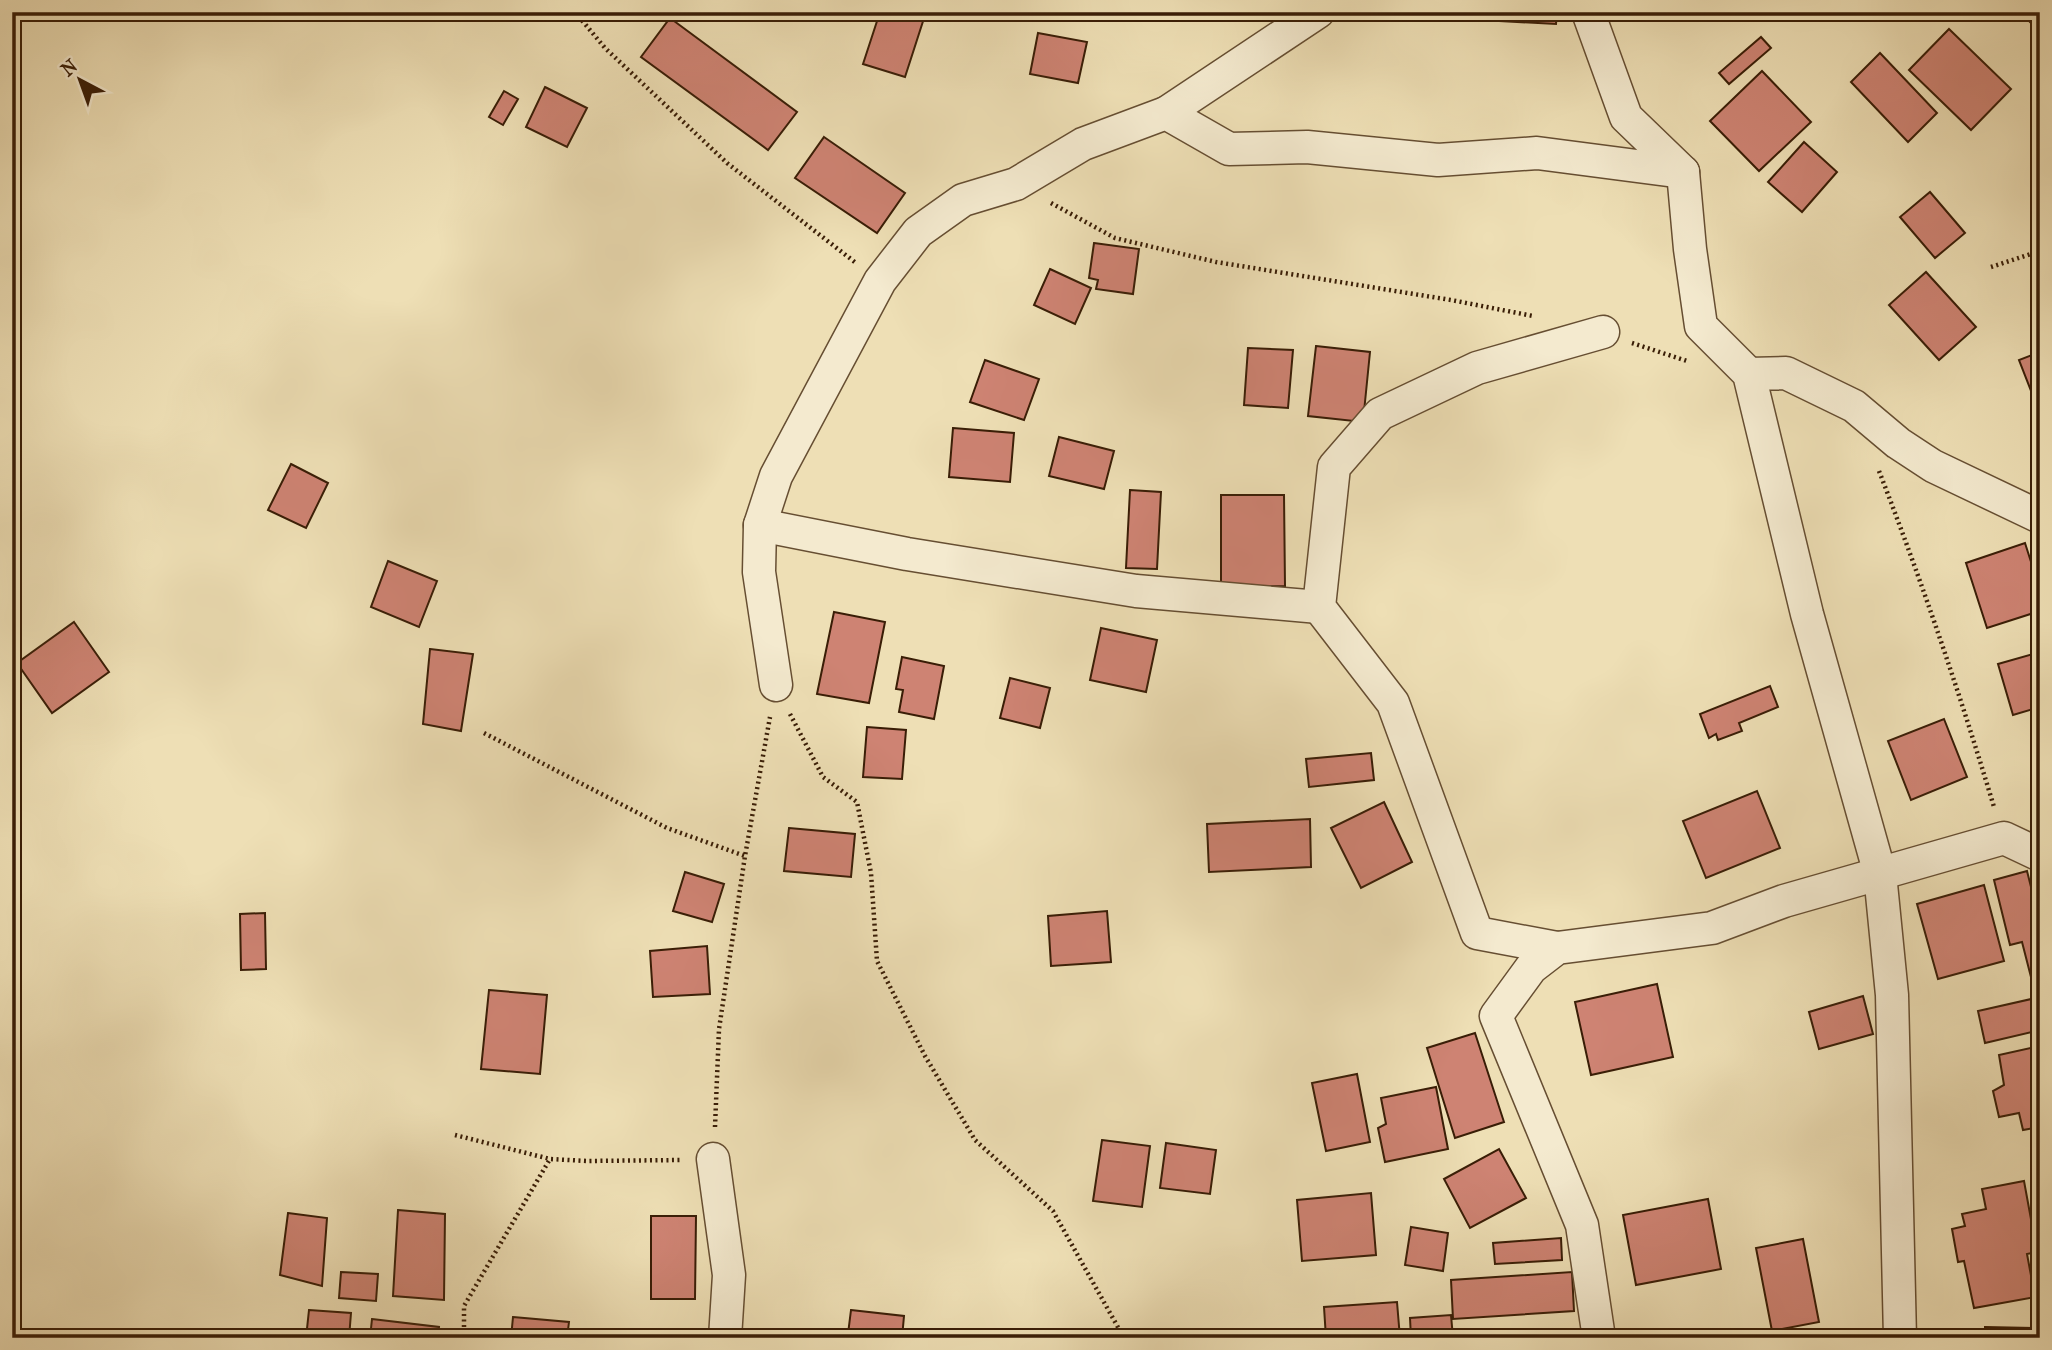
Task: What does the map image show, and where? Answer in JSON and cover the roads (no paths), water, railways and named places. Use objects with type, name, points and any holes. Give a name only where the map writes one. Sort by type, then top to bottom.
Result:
[{"type":"street","points":[[776,685],[759,572],[760,525],[776,476],[880,281],[918,232],[963,200],[1016,184],[1083,144],[1166,113],[1318,12]]},
{"type":"street","points":[[1588,12],[1626,117],[1683,172],[1701,326],[1748,373],[1807,614],[1880,874],[1892,995],[1900,1338]]},
{"type":"street","points":[[1166,113],[1229,149],[1307,147],[1438,160],[1537,153],[1683,172]]},
{"type":"street","points":[[1603,332],[1478,368],[1380,414],[1334,467],[1319,607],[1393,703],[1477,933],[1557,948],[1712,928],[1784,901],[2004,838],[2040,855]]},
{"type":"street","points":[[1748,373],[1786,373],[1832,395],[1854,406],[1898,443],[1933,466],[2040,517]]},
{"type":"street","points":[[760,525],[907,554],[1136,591],[1319,607]]},
{"type":"street","points":[[1557,948],[1531,968],[1496,1016],[1582,1225],[1599,1338]]},
{"type":"street","points":[[713,1159],[729,1275],[725,1338]]}]
